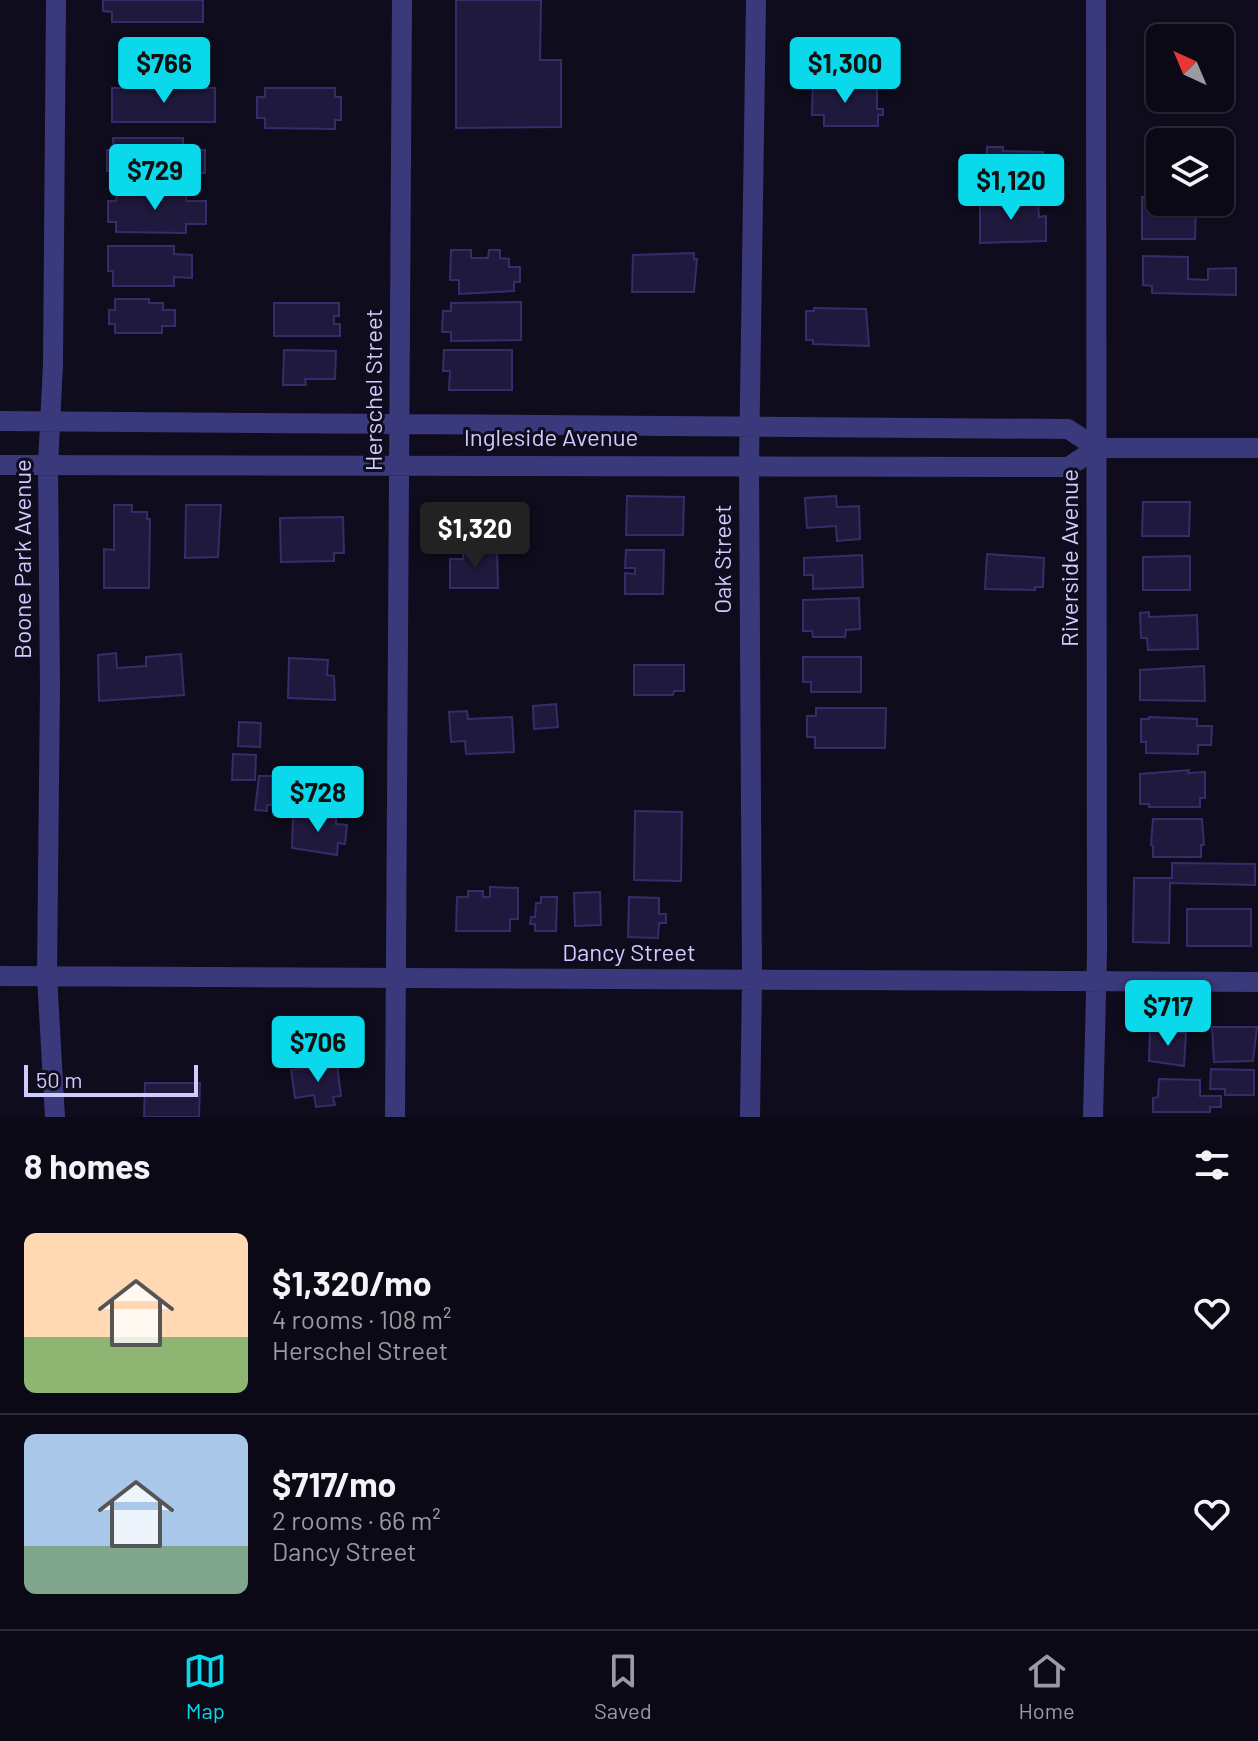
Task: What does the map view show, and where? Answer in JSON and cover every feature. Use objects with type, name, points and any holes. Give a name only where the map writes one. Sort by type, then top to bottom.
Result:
[{"type":"street","name":"Boone Park Avenue","points":[[55,1117],[47,976],[50,686],[48,465],[53,364],[56,0]]},
{"type":"street","name":"Herschel Street","points":[[395,1117],[402,0]]},
{"type":"street","name":"Oak Street","points":[[750,1117],[749,428],[756,0]]},
{"type":"street","name":"Riverside Avenue","points":[[1093,1117],[1096,980],[1096,0]]},
{"type":"street","name":"Ingleside Avenue","points":[[0,421],[1068,429],[1097,448],[1258,448]]},
{"type":"street","name":"Ingleside Avenue","points":[[0,465],[1068,467],[1097,448]]},
{"type":"street","name":"Dancy Street","points":[[0,976],[1258,982]]},
{"type":"building","points":[[103,0],[203,0],[203,22],[112,22],[112,12],[103,11]]},
{"type":"building","points":[[456,0],[541,0],[540,60],[561,60],[561,127],[456,128]]},
{"type":"building","points":[[813,81],[846,82],[846,88],[877,88],[877,109],[883,109],[883,115],[878,115],[878,126],[824,126],[824,115],[812,115]]},
{"type":"building","points":[[112,88],[215,88],[215,122],[112,122]]},
{"type":"building","points":[[265,88],[335,88],[335,97],[341,97],[341,120],[335,120],[335,129],[265,128],[265,118],[257,118],[257,97],[265,97]]},
{"type":"building","points":[[113,138],[183,138],[183,150],[205,150],[205,173],[183,173],[183,182],[113,181],[113,171],[107,171],[107,150],[114,150]]},
{"type":"building","points":[[987,147],[1003,147],[1003,151],[1043,152],[1043,164],[1049,164],[1049,173],[1043,173],[1043,187],[986,186]]},
{"type":"building","points":[[117,192],[187,193],[186,201],[206,201],[206,224],[186,224],[186,233],[116,232],[116,222],[108,222],[108,201],[116,201]]},
{"type":"building","points":[[1142,197],[1146,197],[1146,216],[1196,216],[1195,239],[1142,239]]},
{"type":"building","points":[[980,201],[1038,201],[1039,217],[1046,216],[1046,241],[980,243]]},
{"type":"building","points":[[108,246],[174,246],[174,254],[192,255],[192,278],[174,277],[174,286],[113,286],[113,271],[108,271]]},
{"type":"building","points":[[451,250],[471,250],[471,258],[488,258],[489,250],[500,250],[500,258],[509,259],[509,267],[520,267],[520,282],[514,282],[514,291],[459,294],[459,280],[450,280]]},
{"type":"building","points":[[694,253],[694,259],[697,259],[694,292],[632,292],[633,255]]},
{"type":"building","points":[[1143,256],[1188,257],[1188,279],[1208,280],[1208,269],[1236,268],[1236,295],[1152,293],[1152,286],[1143,285]]},
{"type":"building","points":[[115,299],[149,299],[149,303],[163,303],[163,310],[175,310],[175,326],[162,326],[162,333],[115,333],[115,324],[109,324],[109,310],[115,310]]},
{"type":"building","points":[[521,302],[521,340],[451,341],[451,332],[442,332],[443,311],[451,311],[451,303]]},
{"type":"building","points":[[274,303],[339,303],[339,316],[334,316],[334,324],[340,324],[340,336],[274,336]]},
{"type":"building","points":[[814,308],[866,309],[869,346],[813,344],[813,340],[806,340],[806,311],[814,311]]},
{"type":"building","points":[[284,350],[336,351],[335,379],[305,379],[306,385],[283,385]]},
{"type":"building","points":[[444,350],[512,350],[512,390],[449,390],[450,371],[443,371]]},
{"type":"building","points":[[627,496],[684,497],[683,535],[626,535]]},
{"type":"building","points":[[836,496],[837,507],[859,506],[860,539],[837,541],[836,526],[807,528],[805,498]]},
{"type":"building","points":[[1143,502],[1190,502],[1189,536],[1142,536]]},
{"type":"building","points":[[450,503],[499,503],[499,532],[466,531],[466,526],[449,526]]},
{"type":"building","points":[[114,505],[132,505],[132,512],[147,512],[147,519],[150,519],[149,588],[104,588],[104,549],[114,550]]},
{"type":"building","points":[[186,505],[221,505],[218,557],[185,558]]},
{"type":"building","points":[[343,517],[344,553],[334,553],[334,561],[281,562],[280,518]]},
{"type":"building","points":[[497,549],[498,588],[450,588],[450,559],[463,559],[463,550]]},
{"type":"building","points":[[626,550],[664,550],[663,594],[625,594],[625,573],[635,574],[635,568],[625,568]]},
{"type":"building","points":[[987,554],[1044,558],[1043,587],[1035,587],[1035,590],[985,589]]},
{"type":"building","points":[[862,555],[863,587],[813,589],[813,575],[804,575],[804,558]]},
{"type":"building","points":[[1190,556],[1190,590],[1143,590],[1143,557]]},
{"type":"building","points":[[859,598],[860,629],[846,630],[845,637],[813,637],[812,631],[803,631],[803,600]]},
{"type":"building","points":[[1149,612],[1149,617],[1197,615],[1198,649],[1148,650],[1147,638],[1141,638],[1140,613]]},
{"type":"building","points":[[116,653],[117,668],[146,666],[146,657],[181,654],[184,695],[99,701],[98,655]]},
{"type":"building","points":[[803,657],[861,657],[861,692],[811,692],[811,682],[803,682]]},
{"type":"building","points":[[289,658],[328,660],[327,675],[334,676],[335,700],[288,698]]},
{"type":"building","points":[[634,665],[684,665],[684,691],[674,691],[673,695],[634,695]]},
{"type":"building","points":[[1204,666],[1205,701],[1140,700],[1140,670]]},
{"type":"building","points":[[556,704],[558,727],[534,729],[533,706]]},
{"type":"building","points":[[816,708],[886,708],[885,748],[815,748],[815,737],[807,737],[807,716],[816,716]]},
{"type":"building","points":[[467,711],[468,719],[512,717],[514,752],[466,754],[465,741],[451,742],[449,712]]},
{"type":"building","points":[[1141,719],[1197,719],[1197,726],[1212,726],[1211,745],[1198,745],[1198,754],[1146,753],[1146,742],[1141,742]]},
{"type":"building","points":[[239,722],[261,723],[260,747],[238,746]]},
{"type":"building","points":[[233,754],[256,755],[255,780],[232,780]]},
{"type":"building","points":[[281,767],[342,770],[340,789],[345,789],[345,805],[267,805],[267,811],[255,810],[259,776],[280,776]]},
{"type":"building","points":[[1189,770],[1188,773],[1205,772],[1205,798],[1200,798],[1200,807],[1149,807],[1149,804],[1140,804],[1140,774]]},
{"type":"building","points":[[635,811],[682,812],[681,881],[634,880]]},
{"type":"building","points":[[293,816],[336,818],[336,824],[347,825],[345,844],[338,843],[337,855],[292,848]]},
{"type":"building","points":[[1153,819],[1202,819],[1204,845],[1201,845],[1201,857],[1153,857]]},
{"type":"building","points":[[1172,863],[1255,864],[1255,885],[1170,883],[1169,943],[1133,942],[1134,878],[1172,878]]},
{"type":"building","points":[[490,887],[518,888],[518,919],[510,919],[510,931],[456,931],[457,897],[468,897],[468,891],[483,891],[483,897],[490,897]]},
{"type":"building","points":[[600,892],[601,925],[575,926],[574,893]]},
{"type":"building","points":[[541,897],[557,897],[556,931],[535,931],[535,924],[530,924]]},
{"type":"building","points":[[629,897],[659,898],[659,914],[666,914],[666,923],[659,923],[658,938],[628,937]]},
{"type":"building","points":[[1187,909],[1251,909],[1251,946],[1187,946]]},
{"type":"building","points":[[338,1018],[340,1054],[301,1056],[300,1036],[286,1037],[285,1020]]},
{"type":"building","points":[[1212,1027],[1257,1027],[1253,1061],[1214,1062]]},
{"type":"building","points":[[1150,1031],[1186,1033],[1184,1066],[1149,1061]]},
{"type":"building","points":[[337,1064],[341,1096],[333,1097],[335,1105],[316,1107],[314,1095],[295,1098],[291,1070]]},
{"type":"building","points":[[1211,1069],[1254,1070],[1254,1095],[1225,1095],[1225,1089],[1210,1089]]},
{"type":"building","points":[[1159,1079],[1200,1080],[1200,1096],[1221,1096],[1221,1107],[1210,1107],[1210,1112],[1153,1112],[1153,1098],[1158,1097]]},
{"type":"building","points":[[145,1083],[200,1083],[199,1117],[144,1117]]}]
